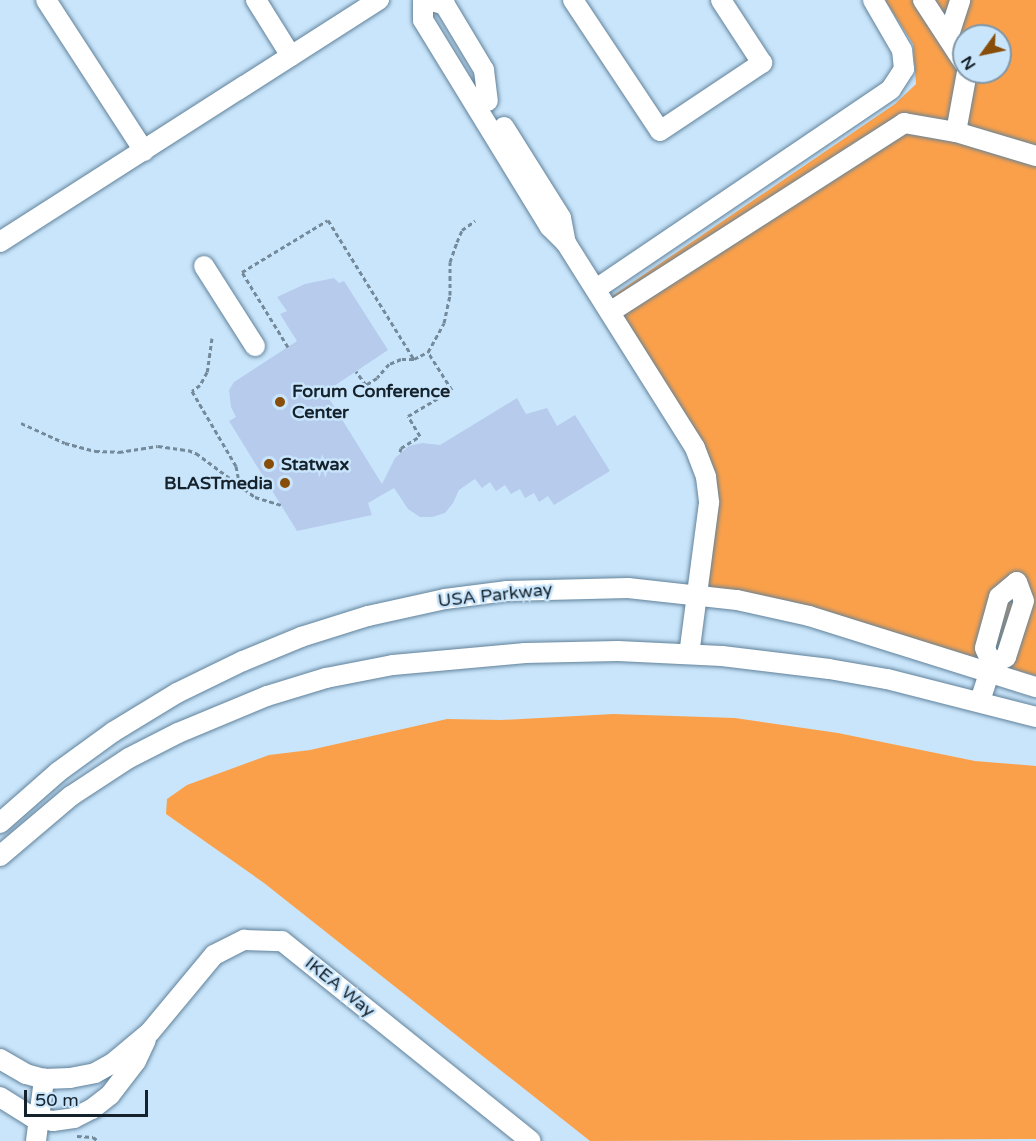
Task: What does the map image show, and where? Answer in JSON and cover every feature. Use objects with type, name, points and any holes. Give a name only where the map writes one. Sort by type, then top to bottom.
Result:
[{"type":"street","points":[[46,0],[144,151]]},
{"type":"street","points":[[256,0],[291,56]]},
{"type":"street","points":[[0,242],[379,0]]},
{"type":"street","points":[[425,0],[550,227],[566,243],[695,448],[706,477],[709,503],[689,654]]},
{"type":"street","points":[[425,0],[445,5],[484,70],[488,101]]},
{"type":"street","points":[[573,0],[660,131],[762,63],[721,0]]},
{"type":"street","points":[[596,289],[891,88],[904,69],[902,50],[873,0]]},
{"type":"street","points":[[923,0],[952,44]]},
{"type":"street","points":[[948,38],[960,0]]},
{"type":"street","points":[[469,83],[488,101],[561,218],[566,243]]},
{"type":"street","points":[[956,132],[965,84]]},
{"type":"street","points":[[610,312],[904,123],[956,132],[1036,156]]},
{"type":"street","points":[[204,266],[255,346]]},
{"type":"street","name":"USA Parkway","points":[[0,823],[58,772],[156,705],[263,652],[334,626],[435,601],[507,591],[585,587],[736,600],[809,616],[991,668],[1036,687]]},
{"type":"street","points":[[0,856],[71,796],[129,758],[221,712],[326,678],[393,665],[515,654],[618,651],[689,654],[829,669],[887,679],[1036,717]]},
{"type":"street","points":[[980,701],[991,668]]},
{"type":"street","name":"IKEA Way","points":[[0,1059],[26,1074],[44,1079],[70,1078],[95,1073],[113,1063],[150,1032],[214,955],[244,940],[282,941],[531,1141]]},
{"type":"street","name":"IKEA Way","points":[[0,1097],[17,1109],[39,1118],[53,1121],[74,1118],[92,1109],[110,1095],[136,1061],[150,1032]]},
{"type":"street","points":[[36,1141],[44,1079]]},
{"type":"path","points":[[288,347],[242,272],[328,220],[414,359]]},
{"type":"path","points":[[356,371],[366,386],[389,364],[401,359],[414,359],[428,352],[444,323],[450,295],[450,262],[460,234],[475,221]]},
{"type":"path","points":[[212,338],[207,372],[200,385],[192,391],[236,466],[240,484]]},
{"type":"path","points":[[400,452],[401,448],[420,436],[408,416],[452,390],[428,352]]},
{"type":"path","points":[[21,423],[65,443],[95,451],[119,453],[158,446],[188,450],[255,496],[281,506]]},
{"type":"shaded area","points":[[885,0],[1036,0],[1036,676],[789,601],[696,585],[701,493],[691,447],[602,305],[895,104],[916,84],[913,44]]},
{"type":"shaded area","points":[[613,714],[735,718],[838,733],[975,761],[1036,766],[1036,1139],[590,1141],[264,883],[166,814],[167,799],[187,785],[269,755],[310,750],[447,719],[501,720]]},
{"type":"building","name":"Forum Conference Center","points":[[334,278],[339,283],[344,281],[388,350],[325,392],[382,484],[395,458],[409,446],[422,443],[440,445],[517,398],[526,414],[547,408],[557,426],[575,415],[610,471],[554,505],[548,496],[539,502],[534,493],[525,498],[520,489],[511,494],[505,485],[496,491],[490,482],[482,488],[475,479],[459,490],[445,513],[432,517],[420,517],[408,509],[394,488],[368,503],[372,515],[297,531],[229,421],[236,417],[231,407],[229,390],[234,382],[297,341],[280,314],[287,311],[277,297],[305,284]]},
{"type":"place","name":"Forum Conference Center","points":[[280,402]]},
{"type":"place","name":"Statwax","points":[[269,464]]},
{"type":"place","name":"BLASTmedia","points":[[285,483]]}]
